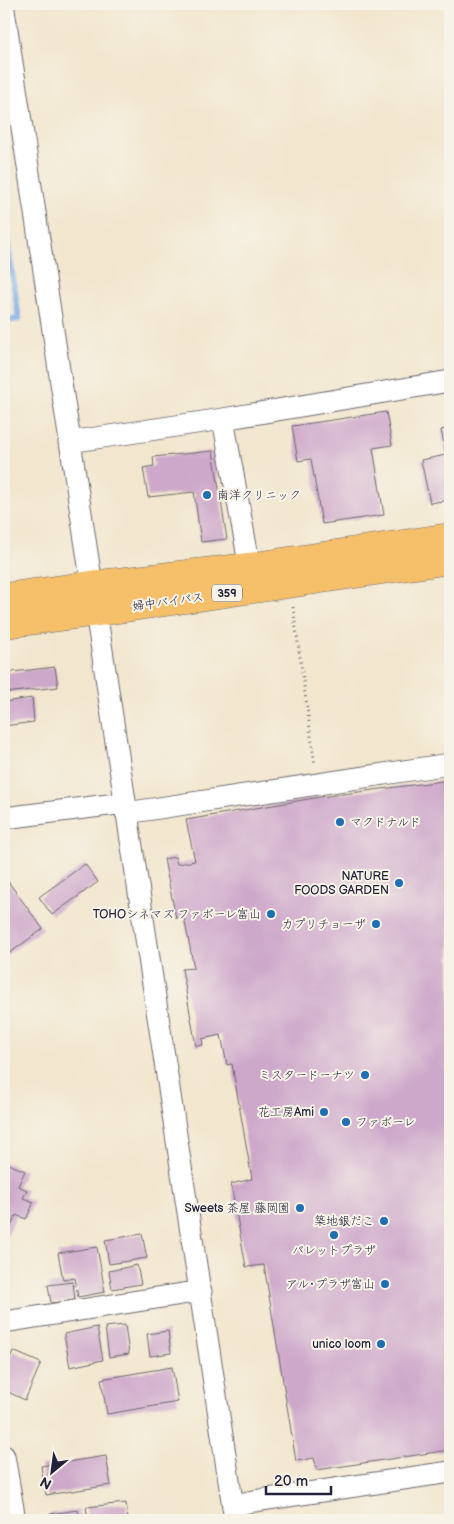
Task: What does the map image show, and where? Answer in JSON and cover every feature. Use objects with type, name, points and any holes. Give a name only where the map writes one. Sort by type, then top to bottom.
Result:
[{"type":"highway","name":"婦中バイパス","points":[[4,597],[249,566],[450,537]]},
{"type":"highway","name":"婦中バイパス","points":[[4,624],[450,560]]},
{"type":"street","points":[[4,10],[234,1513],[273,1498],[450,1472]]},
{"type":"street","points":[[69,442],[223,419],[450,381]]},
{"type":"street","points":[[223,419],[249,566]]},
{"type":"street","points":[[4,818],[125,808],[318,784],[450,764]]},
{"type":"street","points":[[4,1322],[201,1291]]},
{"type":"street","points":[[4,1456],[15,1520]]},
{"type":"path","points":[[292,601],[318,784]]},
{"type":"building","points":[[386,412],[392,445],[373,448],[384,515],[322,524],[311,459],[298,461],[292,426]]},
{"type":"building","points":[[450,428],[450,500],[430,503],[421,460],[446,455],[441,430]]},
{"type":"building","name":"南洋クリニック","points":[[213,451],[227,539],[201,542],[194,492],[148,497],[143,468],[154,466],[153,457]]},
{"type":"building","points":[[55,667],[58,687],[5,693],[4,673]]},
{"type":"building","points":[[32,698],[34,722],[4,726],[4,702]]},
{"type":"building","name":"ファボーレ","points":[[450,780],[450,1450],[317,1470],[314,1458],[296,1461],[264,1265],[246,1267],[231,1184],[252,1179],[232,1064],[227,1065],[221,1035],[202,1039],[203,1045],[196,1046],[182,969],[194,968],[184,917],[176,918],[164,859],[175,857],[177,864],[195,861],[186,820],[320,797]]},
{"type":"building","points":[[85,864],[98,882],[52,915],[39,897]]},
{"type":"building","points":[[7,880],[43,929],[4,957],[4,920],[6,919],[4,916],[4,882]]},
{"type":"building","points":[[4,1162],[25,1171],[18,1186],[27,1190],[23,1198],[34,1202],[26,1219],[16,1215],[4,1243]]},
{"type":"building","points":[[142,1234],[147,1258],[109,1264],[105,1240]]},
{"type":"building","points":[[97,1247],[105,1292],[78,1297],[75,1278],[63,1280],[58,1253]]},
{"type":"building","points":[[137,1265],[141,1284],[112,1289],[109,1271]]},
{"type":"building","points":[[73,1282],[75,1300],[51,1303],[48,1285]]},
{"type":"building","points":[[125,1325],[129,1354],[109,1357],[105,1327]]},
{"type":"building","points":[[97,1327],[103,1360],[70,1367],[64,1334]]},
{"type":"building","points":[[168,1331],[171,1353],[150,1356],[147,1334]]},
{"type":"building","points":[[13,1351],[41,1363],[25,1400],[4,1390],[4,1371]]},
{"type":"building","points":[[172,1367],[178,1402],[107,1414],[101,1379]]},
{"type":"building","points":[[106,1456],[111,1485],[46,1495],[41,1466]]},
{"type":"building","points":[[126,1503],[128,1520],[88,1520],[86,1507]]},
{"type":"building","points":[[78,1510],[80,1520],[51,1520],[50,1514]]},
{"type":"waterway","points":[[4,220],[19,319],[4,321]]},
{"type":"place","name":"南洋クリニック","points":[[207,495]]},
{"type":"place","name":"マクドナルド","points":[[340,822]]},
{"type":"place","name":"NATURE FOODS GARDEN","points":[[399,883]]},
{"type":"place","name":"TOHOシネマズ ファボーレ富山","points":[[271,914]]},
{"type":"place","name":"カプリチョーザ","points":[[376,924]]},
{"type":"place","name":"ミスタードーナツ","points":[[365,1075]]},
{"type":"place","name":"花工房Ami","points":[[324,1112]]},
{"type":"place","name":"ファボーレ","points":[[346,1122]]},
{"type":"place","name":"Sweets 茶屋 藤岡園","points":[[300,1208]]},
{"type":"place","name":"築地銀だこ","points":[[384,1221]]},
{"type":"place","name":"パレットプラザ","points":[[334,1235]]},
{"type":"place","name":"アル･プラザ富山","points":[[385,1284]]},
{"type":"place","name":"unico loom","points":[[381,1344]]}]
